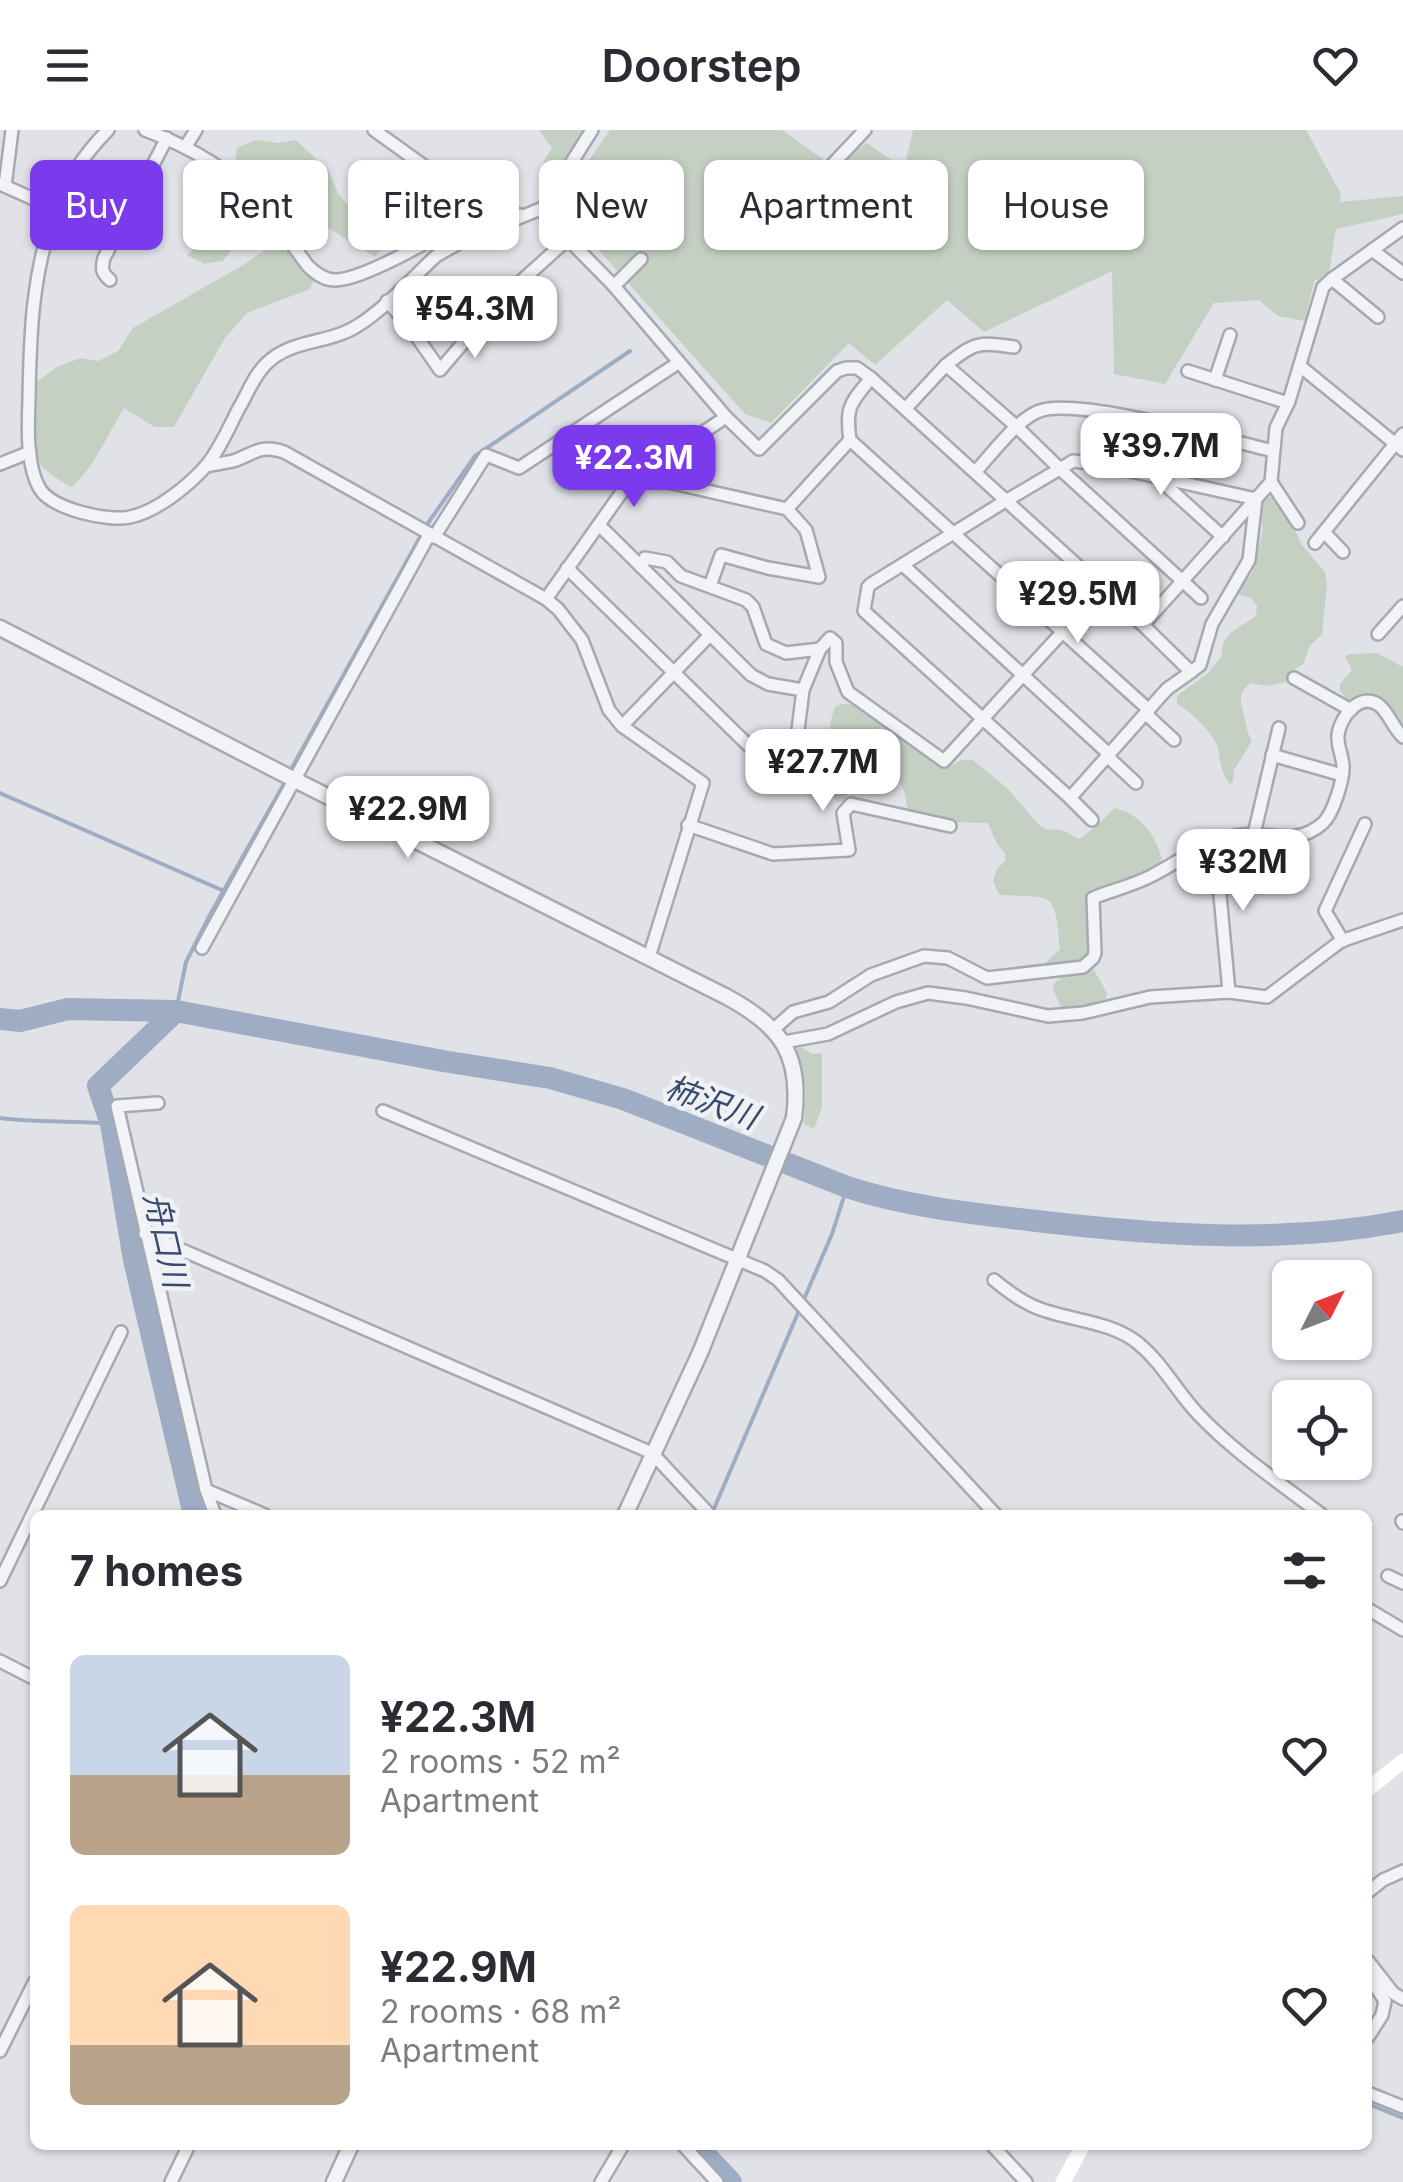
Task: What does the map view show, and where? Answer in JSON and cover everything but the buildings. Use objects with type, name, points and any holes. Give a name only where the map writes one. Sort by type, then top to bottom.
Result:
[{"type":"main road","points":[[1372,1785],[1403,1760]]},
{"type":"main road","points":[[1064,2182],[1081,2150]]},
{"type":"street","points":[[12,130],[2,185],[30,197]]},
{"type":"street","points":[[84,160],[108,130]]},
{"type":"street","points":[[145,130],[186,146],[230,177],[258,202],[308,266],[324,278],[342,279],[409,250]]},
{"type":"street","points":[[186,146],[196,130]]},
{"type":"street","points":[[374,130],[414,160]]},
{"type":"street","points":[[574,160],[592,130]]},
{"type":"street","points":[[837,160],[865,130]]},
{"type":"street","points":[[110,280],[102,267],[104,258],[167,138]]},
{"type":"street","points":[[45,250],[33,310],[28,405],[30,452],[37,485],[49,499],[62,505],[115,519],[130,518],[153,509],[206,466],[264,366],[288,348],[356,326],[450,247],[539,210]]},
{"type":"street","points":[[519,215],[524,215]]},
{"type":"street","points":[[1298,523],[1271,482],[1273,451],[1276,428],[1288,403],[1318,300],[1332,278],[1403,228]]},
{"type":"street","points":[[387,300],[440,370],[499,301],[555,250]]},
{"type":"street","points":[[580,250],[758,449],[837,371],[858,368],[1191,672]]},
{"type":"street","points":[[1372,250],[1403,273]]},
{"type":"street","points":[[614,286],[641,259]]},
{"type":"street","points":[[1332,278],[1378,317]]},
{"type":"street","points":[[1215,380],[1230,335]]},
{"type":"street","points":[[906,408],[968,348],[986,343],[1014,346]]},
{"type":"street","points":[[202,948],[432,536],[486,455],[519,468],[678,363]]},
{"type":"street","points":[[946,366],[1202,598]]},
{"type":"street","points":[[1300,366],[1400,443],[1315,543]]},
{"type":"street","points":[[1188,371],[1288,403]]},
{"type":"street","points":[[872,378],[848,411],[850,440],[1063,632],[1174,740]]},
{"type":"street","points":[[976,472],[1032,414],[1054,408],[1110,412],[1273,451]]},
{"type":"street","points":[[546,598],[625,486],[726,417]]},
{"type":"street","points":[[787,509],[850,440]]},
{"type":"street","points":[[206,466],[273,448],[546,598],[558,609],[582,640],[609,710],[622,726],[703,782],[648,957]]},
{"type":"street","points":[[0,464],[30,452]]},
{"type":"street","points":[[1092,820],[864,611],[868,587],[1073,461],[1256,499]]},
{"type":"street","points":[[644,472],[655,479],[787,509],[804,526],[819,576],[720,555],[710,586]]},
{"type":"street","points":[[1156,476],[1223,537]]},
{"type":"street","points":[[1143,625],[1271,482]]},
{"type":"street","points":[[1070,798],[1166,689],[1200,665],[1212,624],[1249,560],[1256,499]]},
{"type":"street","points":[[599,525],[760,680],[803,690]]},
{"type":"street","points":[[1324,532],[1342,552]]},
{"type":"street","points":[[641,567],[645,558],[667,562],[681,576],[750,603],[762,636],[772,648],[792,653],[820,649]]},
{"type":"street","points":[[904,566],[1136,783]]},
{"type":"street","points":[[568,568],[748,746],[788,754],[796,746],[803,690],[820,649],[826,640],[834,639],[836,662],[848,692],[944,761],[1102,589]]},
{"type":"street","points":[[1378,634],[1403,606]]},
{"type":"street","points":[[0,628],[748,1008],[774,1028],[784,1042],[795,1079],[794,1118],[700,1354],[627,1510]]},
{"type":"street","points":[[622,726],[710,635]]},
{"type":"street","points":[[1294,678],[1351,710]]},
{"type":"street","points":[[774,1028],[793,1012],[829,1002],[872,975],[924,956],[948,958],[987,978],[1083,966],[1095,953],[1093,898],[1152,876],[1215,841],[1241,834],[1293,838],[1322,824],[1332,808],[1342,775],[1338,734],[1351,710],[1362,701],[1381,707],[1403,737]]},
{"type":"street","points":[[1254,834],[1279,728]]},
{"type":"street","points":[[1272,755],[1342,775]]},
{"type":"street","points":[[688,825],[772,854],[849,850],[844,813],[850,804],[950,826]]},
{"type":"street","points":[[1343,941],[1326,911],[1365,824]]},
{"type":"street","points":[[1215,841],[1229,992]]},
{"type":"street","points":[[784,1042],[828,1034],[896,1002],[928,993],[1048,1016],[1082,1013],[1150,997],[1229,992],[1267,996],[1330,948],[1403,920]]},
{"type":"street","points":[[158,1103],[118,1106],[206,1490],[214,1510]]},
{"type":"street","points":[[382,1111],[765,1271],[778,1280],[991,1510]]},
{"type":"street","points":[[146,1234],[652,1453],[705,1510]]},
{"type":"street","points":[[994,1280],[1016,1298],[1042,1310],[1109,1328],[1139,1344],[1200,1416],[1244,1457],[1315,1510]]},
{"type":"street","points":[[35,1510],[122,1332]]},
{"type":"street","points":[[206,1490],[253,1510]]},
{"type":"street","points":[[0,1581],[30,1520]]},
{"type":"street","points":[[1388,1576],[1403,1583]]},
{"type":"street","points":[[1372,1611],[1403,1630]]},
{"type":"street","points":[[0,1662],[30,1677]]},
{"type":"street","points":[[1372,1889],[1382,1880],[1402,1873]]},
{"type":"street","points":[[1372,1966],[1393,1993],[1403,1999]]},
{"type":"street","points":[[1372,1981],[1385,2001],[1382,2016],[1372,2032]]},
{"type":"street","points":[[0,2051],[30,1991]]},
{"type":"street","points":[[1372,2094],[1403,2107]]},
{"type":"street","points":[[171,2182],[187,2150]]},
{"type":"street","points":[[334,2182],[349,2150]]},
{"type":"street","points":[[601,2182],[620,2150]]},
{"type":"street","points":[[688,2150],[717,2182]]},
{"type":"street","points":[[997,2150],[1026,2182]]},
{"type":"green space","points":[[539,130],[591,130],[568,160],[544,160],[552,148]]},
{"type":"green space","points":[[610,130],[782,130],[824,160],[704,160],[704,250],[948,250],[948,160],[906,160],[913,130],[1306,130],[1341,194],[1340,202],[1403,196],[1403,214],[1336,229],[1329,274],[1314,281],[1305,321],[1278,316],[1259,300],[1214,303],[1165,384],[1114,374],[1112,271],[984,332],[947,300],[875,365],[849,343],[771,423],[745,414],[599,250],[684,250],[684,160],[589,160]]},
{"type":"green space","points":[[256,140],[296,140],[317,160],[235,160],[237,148]]},
{"type":"green space","points":[[867,143],[891,160],[837,160]]},
{"type":"green space","points":[[328,170],[348,206],[348,240],[330,229]]},
{"type":"green space","points":[[193,250],[231,250],[223,261],[204,264],[187,255]]},
{"type":"green space","points":[[265,250],[305,250],[316,274],[310,289],[247,313],[225,338],[174,427],[155,427],[124,408],[94,460],[72,487],[46,471],[34,450],[35,384],[55,368],[80,358],[98,361],[118,351],[133,328]]},
{"type":"green space","points":[[1273,496],[1301,544],[1325,572],[1322,634],[1286,682],[1266,686],[1250,683],[1243,691],[1242,705],[1252,741],[1230,784],[1214,740],[1200,722],[1177,704],[1177,696],[1208,673],[1222,656],[1228,636],[1256,616],[1257,606],[1251,598],[1236,594],[1252,573],[1263,531],[1262,499]]},
{"type":"green space","points":[[1377,653],[1403,667],[1403,730],[1390,709],[1377,698],[1369,694],[1348,701],[1340,691],[1340,684],[1352,670],[1345,656]]},
{"type":"green space","points":[[851,704],[883,723],[942,764],[949,767],[961,760],[973,760],[1007,788],[1039,825],[1049,830],[1061,830],[1079,839],[1114,808],[1132,815],[1151,834],[1162,860],[1135,879],[1093,894],[1090,955],[1083,962],[1044,967],[1060,949],[1053,906],[1041,897],[999,895],[993,881],[1005,861],[1005,853],[988,823],[948,822],[911,814],[899,770],[883,763],[855,767],[846,800],[838,803],[829,791],[830,727],[835,707]]},
{"type":"green space","points":[[1088,968],[1094,970],[1106,998],[1085,1007],[1062,1009],[1053,989],[1055,982]]},
{"type":"green space","points":[[801,1047],[812,1054],[822,1053],[822,1107],[814,1129],[804,1124],[806,1090],[795,1050]]},
{"type":"waterway","points":[[289,773],[428,523],[475,456],[630,351]]},
{"type":"waterway","points":[[176,1011],[186,962],[285,782]]},
{"type":"waterway","points":[[0,793],[224,891]]},
{"type":"waterway","name":"柿沢川","points":[[0,1019],[20,1021],[68,1009],[176,1011],[550,1078],[623,1099],[847,1187],[960,1211],[1122,1230],[1215,1235],[1309,1233],[1403,1221]]},
{"type":"waterway","name":"舟口川","points":[[176,1011],[98,1086],[111,1124],[134,1260],[193,1510]]},
{"type":"waterway","points":[[0,1118],[111,1124]]},
{"type":"waterway","points":[[713,1510],[832,1234],[847,1187]]},
{"type":"waterway","points":[[1372,2106],[1403,2118]]},
{"type":"waterway","name":"舟口川","points":[[701,2150],[731,2182]]}]
